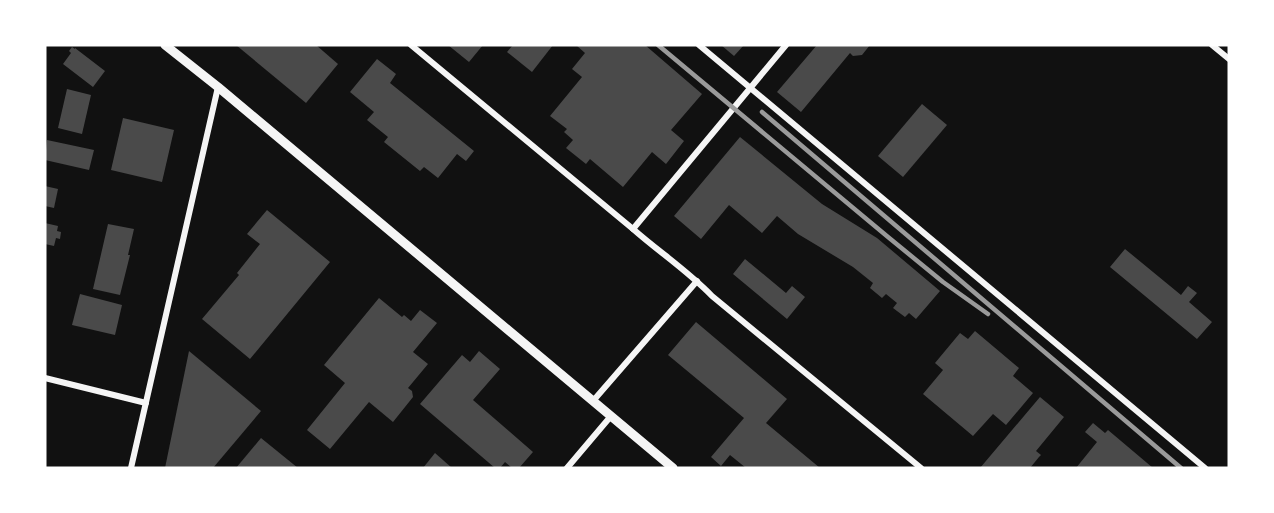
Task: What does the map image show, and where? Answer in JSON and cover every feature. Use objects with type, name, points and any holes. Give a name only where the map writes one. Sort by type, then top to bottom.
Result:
[{"type":"street","points":[[165,45],[673,468]]},
{"type":"street","points":[[411,45],[921,468]]},
{"type":"street","points":[[699,45],[1205,468]]},
{"type":"street","points":[[633,229],[786,45]]},
{"type":"street","points":[[1212,45],[1229,59]]},
{"type":"street","points":[[131,468],[218,87]]},
{"type":"street","points":[[593,400],[697,281]]},
{"type":"street","points":[[45,378],[146,402]]},
{"type":"street","points":[[567,468],[611,416]]},
{"type":"building","points":[[236,45],[316,45],[338,64],[306,103]]},
{"type":"building","points":[[448,45],[483,45],[469,62]]},
{"type":"building","points":[[513,45],[553,45],[532,72],[507,52]]},
{"type":"building","points":[[576,45],[645,45],[702,94],[671,130],[684,141],[666,164],[652,152],[623,187],[590,159],[586,164],[566,148],[573,140],[564,132],[567,129],[550,116],[582,77],[572,69],[585,53]]},
{"type":"building","points":[[721,45],[744,45],[734,56]]},
{"type":"building","points":[[817,45],[870,45],[862,55],[853,56],[850,53],[801,112],[777,92]]},
{"type":"building","points":[[72,47],[105,71],[93,87],[63,64],[71,53],[69,51]]},
{"type":"building","points":[[377,59],[396,74],[390,83],[474,151],[466,161],[457,154],[438,178],[424,167],[420,171],[384,142],[388,137],[367,120],[374,112],[350,92]]},
{"type":"building","points":[[67,89],[91,95],[82,134],[58,128]]},
{"type":"building","points":[[922,104],[947,125],[903,177],[878,156]]},
{"type":"building","points":[[123,118],[174,130],[162,182],[111,170]]},
{"type":"building","points":[[740,137],[822,204],[877,238],[940,291],[916,319],[909,313],[905,317],[893,308],[897,303],[886,294],[882,298],[870,288],[873,283],[853,267],[798,234],[777,216],[762,233],[729,205],[701,239],[674,216]]},
{"type":"building","points":[[47,140],[94,150],[89,170],[45,160]]},
{"type":"building","points":[[45,186],[58,189],[54,208],[45,206]]},
{"type":"building","points":[[267,210],[330,262],[250,359],[202,319],[239,275],[237,273],[260,244],[247,234]]},
{"type":"building","points":[[45,223],[58,226],[57,231],[61,232],[60,239],[56,238],[54,246],[45,244]]},
{"type":"building","points":[[108,224],[134,229],[120,295],[93,289]]},
{"type":"building","points":[[1125,249],[1181,295],[1188,286],[1197,293],[1189,302],[1212,322],[1197,339],[1110,267]]},
{"type":"building","points":[[745,259],[786,293],[792,286],[805,297],[787,319],[733,274]]},
{"type":"building","points":[[80,294],[122,305],[115,335],[72,325]]},
{"type":"building","points":[[379,298],[402,317],[404,315],[411,321],[420,310],[437,323],[413,352],[428,364],[408,388],[412,391],[413,397],[393,422],[369,402],[330,449],[307,430],[345,383],[324,365]]},
{"type":"building","points":[[696,322],[787,399],[766,423],[820,468],[746,468],[730,455],[721,466],[711,457],[744,418],[668,355]]},
{"type":"building","points":[[975,331],[1019,368],[1013,376],[1033,393],[1006,425],[993,414],[973,436],[923,394],[943,370],[935,363],[960,333],[968,339]]},
{"type":"building","points":[[189,351],[261,411],[213,468],[165,468]]},
{"type":"building","points":[[479,351],[500,369],[473,400],[533,452],[519,468],[512,468],[505,462],[500,468],[495,468],[420,404],[462,355],[470,362]]},
{"type":"building","points":[[1040,397],[1064,417],[1036,451],[1041,455],[1030,468],[980,468]]},
{"type":"building","points":[[1093,423],[1105,433],[1108,430],[1153,468],[1076,468],[1097,442],[1085,432]]},
{"type":"building","points":[[261,438],[298,468],[236,468]]},
{"type":"building","points":[[435,453],[452,468],[423,468]]},
{"type":"railway","points":[[658,45],[943,282],[988,314]]},
{"type":"railway","points":[[762,112],[1181,468]]}]
